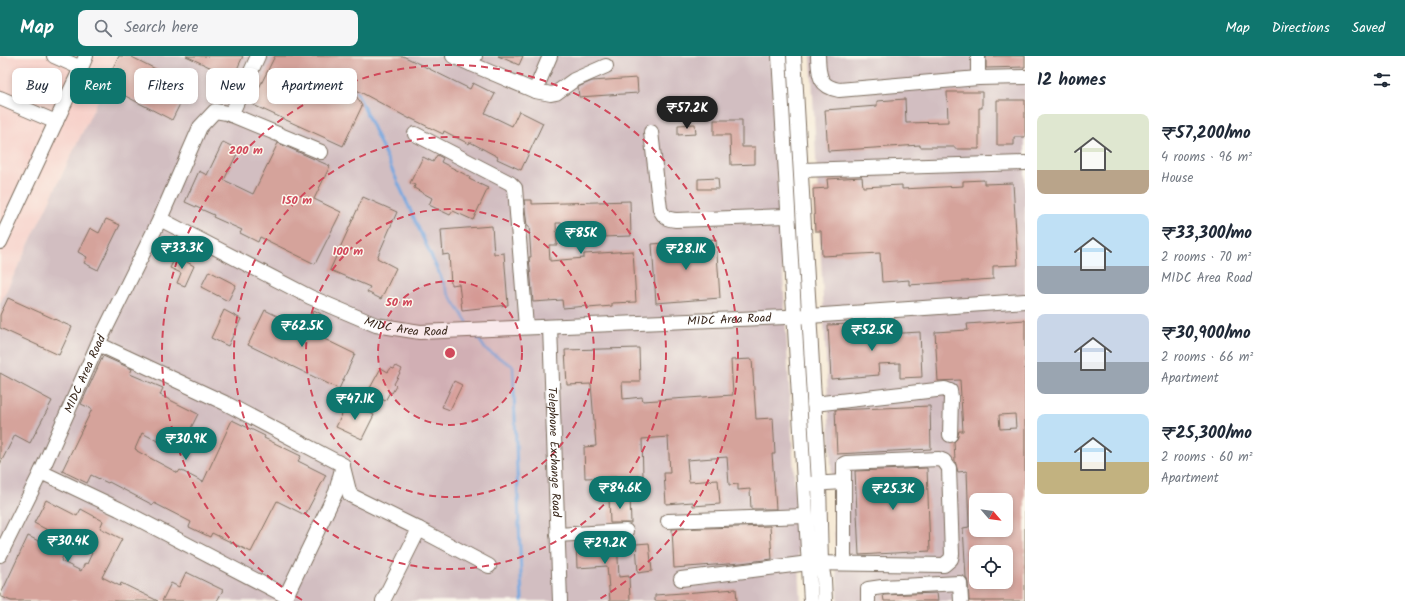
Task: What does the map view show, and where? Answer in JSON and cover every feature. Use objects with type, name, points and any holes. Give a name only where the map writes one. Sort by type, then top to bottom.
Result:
[{"type":"street","points":[[0,242],[84,62],[54,56]]},
{"type":"street","points":[[231,115],[258,56]]},
{"type":"street","points":[[453,56],[473,60],[535,91],[551,94],[556,93],[574,80],[606,66]]},
{"type":"street","points":[[535,91],[550,56]]},
{"type":"street","points":[[779,56],[805,516],[815,563],[824,580],[825,601]]},
{"type":"street","points":[[794,56],[819,484],[815,563],[811,601]]},
{"type":"street","points":[[818,56],[819,71],[823,82],[830,88],[839,90],[978,78],[1025,77]]},
{"type":"street","points":[[978,56],[978,78]]},
{"type":"street","points":[[0,98],[56,122]]},
{"type":"street","points":[[160,219],[200,127],[215,112],[231,115],[321,152]]},
{"type":"street","points":[[651,132],[660,209],[663,216],[668,219],[676,220],[788,216]]},
{"type":"street","points":[[415,134],[510,183],[515,188],[526,327]]},
{"type":"street","points":[[801,170],[1025,163]]},
{"type":"street","name":"MIDC Area Road","points":[[1,549],[41,472],[98,344],[160,219],[310,297],[376,325],[420,332],[794,317],[1025,301]]},
{"type":"street","name":"Telephone Exchange Road","points":[[550,327],[556,535],[560,601]]},
{"type":"street","points":[[98,344],[225,403],[343,465],[350,495],[489,566]]},
{"type":"street","points":[[798,394],[814,398],[945,389],[950,392],[951,397],[950,435]]},
{"type":"street","points":[[802,448],[816,448]]},
{"type":"street","points":[[681,579],[815,563],[940,565],[948,563],[952,554],[948,468],[944,461],[939,459],[846,463],[844,466],[844,563]]},
{"type":"street","points":[[41,472],[119,509],[285,598],[336,492],[343,465]]},
{"type":"street","points":[[804,484],[844,482]]},
{"type":"street","points":[[668,521],[805,516]]},
{"type":"street","points":[[383,601],[419,529]]},
{"type":"street","points":[[556,535],[626,532]]},
{"type":"street","points":[[868,601],[868,589],[882,586],[960,583],[962,601]]},
{"type":"shaded area","points":[[0,56],[119,56],[113,68],[70,68],[70,104],[96,104],[0,304]]},
{"type":"shaded area","points":[[119,56],[771,56],[801,601],[0,601],[0,304],[96,104],[126,104],[126,68],[113,68]]},
{"type":"shaded area","points":[[811,56],[1025,56],[1025,601],[838,601]]},
{"type":"building","points":[[119,56],[130,56],[154,68],[134,68],[134,100],[126,96],[126,68],[113,68]]},
{"type":"building","points":[[186,56],[243,56],[238,68],[212,68]]},
{"type":"building","points":[[275,56],[403,56],[470,89],[473,83],[495,94],[485,113],[512,126],[519,111],[543,123],[521,170],[497,159],[498,157],[470,142],[469,144],[444,131],[443,134],[410,119],[357,90],[357,68],[269,68]]},
{"type":"building","points":[[498,56],[523,56],[519,65]]},
{"type":"building","points":[[986,56],[1025,56],[1025,67],[986,68]]},
{"type":"building","points":[[267,72],[267,104],[357,104],[357,97],[362,106],[343,146],[251,104],[259,104],[259,88]]},
{"type":"building","points":[[637,78],[638,93],[579,97],[578,87],[592,81]]},
{"type":"building","points":[[947,92],[982,92],[982,108],[979,108],[979,149],[920,147],[920,145],[828,151],[825,110],[877,106],[877,101],[905,99],[906,123],[948,122]]},
{"type":"building","points":[[997,100],[1025,100],[1025,137],[1014,137],[1014,145],[997,145]]},
{"type":"building","points":[[141,104],[180,104],[172,120]]},
{"type":"building","points":[[714,120],[742,120],[742,147],[755,147],[755,164],[731,165],[730,135],[714,135]]},
{"type":"building","points":[[695,124],[696,134],[678,135],[678,125]]},
{"type":"building","points":[[223,142],[239,150],[224,180],[253,194],[278,143],[330,166],[314,199],[341,212],[315,264],[260,237],[258,242],[240,233],[242,230],[185,202],[199,171],[207,175]]},
{"type":"building","points":[[437,155],[443,158],[441,162],[470,177],[469,179],[488,188],[473,220],[453,211],[450,215],[429,205],[432,198],[414,188],[415,185],[410,183],[423,157],[433,162]]},
{"type":"building","points":[[862,177],[863,187],[902,185],[902,189],[963,186],[963,181],[984,180],[984,184],[1013,183],[1018,265],[993,266],[993,279],[909,285],[909,280],[882,282],[880,253],[822,256],[821,231],[815,231],[813,189],[828,188],[827,179]]},
{"type":"building","points":[[718,178],[719,189],[698,189],[698,179]]},
{"type":"building","points":[[363,197],[397,212],[377,258],[396,268],[381,299],[367,292],[370,287],[330,270]]},
{"type":"building","points":[[524,200],[532,200],[532,204],[630,201],[631,236],[573,238],[572,223],[556,223],[557,245],[549,245],[550,261],[584,258],[584,254],[633,251],[636,302],[612,303],[612,306],[588,308],[588,306],[563,308],[562,300],[533,302],[529,257],[531,257],[529,226],[527,226]]},
{"type":"building","points":[[106,219],[120,225],[98,270],[84,263],[87,257],[78,252],[90,228],[99,233]]},
{"type":"building","points":[[492,226],[494,254],[504,253],[508,305],[462,310],[459,284],[451,285],[449,254],[443,255],[441,230]]},
{"type":"building","points":[[716,239],[720,298],[656,303],[652,244]]},
{"type":"building","points":[[176,256],[194,266],[185,286],[177,283],[181,273],[170,268]]},
{"type":"building","points":[[209,271],[236,285],[228,301],[201,287]]},
{"type":"building","points":[[8,298],[72,327],[59,355],[0,328],[0,315]]},
{"type":"building","points":[[224,310],[241,319],[228,346],[211,338]]},
{"type":"building","points":[[265,310],[305,330],[314,310],[321,314],[312,333],[355,354],[339,389],[248,345]]},
{"type":"building","points":[[1025,320],[1025,601],[969,601],[963,528],[969,527],[967,471],[958,472],[955,461],[954,442],[957,439],[959,431],[963,431],[960,380],[938,381],[935,332],[968,330],[967,324]],"holes":[[[1015,414],[1016,428],[1000,429],[999,415]]]},
{"type":"building","points":[[849,324],[849,328],[886,326],[886,334],[920,332],[922,377],[900,378],[900,363],[878,364],[879,375],[831,379],[828,325]]},
{"type":"building","points":[[639,348],[640,382],[622,382],[623,399],[642,397],[643,401],[733,395],[731,360],[752,359],[756,419],[773,418],[775,454],[772,454],[776,509],[751,509],[750,489],[738,490],[738,484],[729,485],[727,457],[687,460],[689,482],[718,480],[720,504],[693,506],[693,502],[666,504],[664,473],[670,473],[668,437],[642,439],[643,476],[585,478],[584,447],[596,446],[591,384],[567,385],[565,350]]},
{"type":"building","points":[[103,356],[132,369],[130,374],[163,388],[160,395],[198,414],[179,452],[142,433],[135,449],[137,451],[178,473],[180,470],[203,482],[232,420],[301,456],[298,461],[326,475],[305,515],[277,501],[251,552],[212,533],[210,537],[189,527],[191,522],[154,503],[153,505],[109,482],[108,483],[91,475],[87,483],[62,471],[92,409],[81,404]]},
{"type":"building","points":[[396,366],[402,369],[394,384],[396,386],[392,393],[390,392],[385,401],[377,396],[379,393],[370,388],[381,368],[388,372],[391,368],[394,369]]},
{"type":"building","points":[[0,373],[52,401],[30,443],[15,435],[0,464]]},
{"type":"building","points":[[454,381],[462,385],[450,410],[442,407]]},
{"type":"building","points":[[348,402],[374,415],[362,439],[336,427]]},
{"type":"building","points":[[930,406],[931,449],[837,454],[835,410]]},
{"type":"building","points":[[927,468],[930,551],[859,555],[855,471]]},
{"type":"building","points":[[630,497],[631,523],[610,523],[609,498]]},
{"type":"building","points":[[46,500],[77,516],[81,509],[103,521],[100,528],[122,539],[102,577],[120,586],[121,583],[158,601],[11,601],[0,596],[28,536],[64,553],[61,561],[81,571],[85,563],[87,564],[92,553],[34,523]]},
{"type":"building","points":[[770,526],[772,559],[674,568],[672,529]]},
{"type":"building","points":[[617,540],[619,577],[629,576],[630,601],[610,601],[607,566],[577,568],[576,542]]},
{"type":"building","points":[[649,543],[652,571],[638,573],[636,544]]},
{"type":"building","points":[[186,572],[223,590],[217,601],[162,601],[171,583],[179,587]]},
{"type":"building","points":[[736,589],[737,601],[655,601],[655,595]]},
{"type":"building","points":[[937,593],[938,601],[884,601],[883,595]]},
{"type":"waterway","points":[[357,93],[448,293],[467,322]]},
{"type":"waterway","points":[[478,338],[486,350],[513,366],[522,601]]}]
